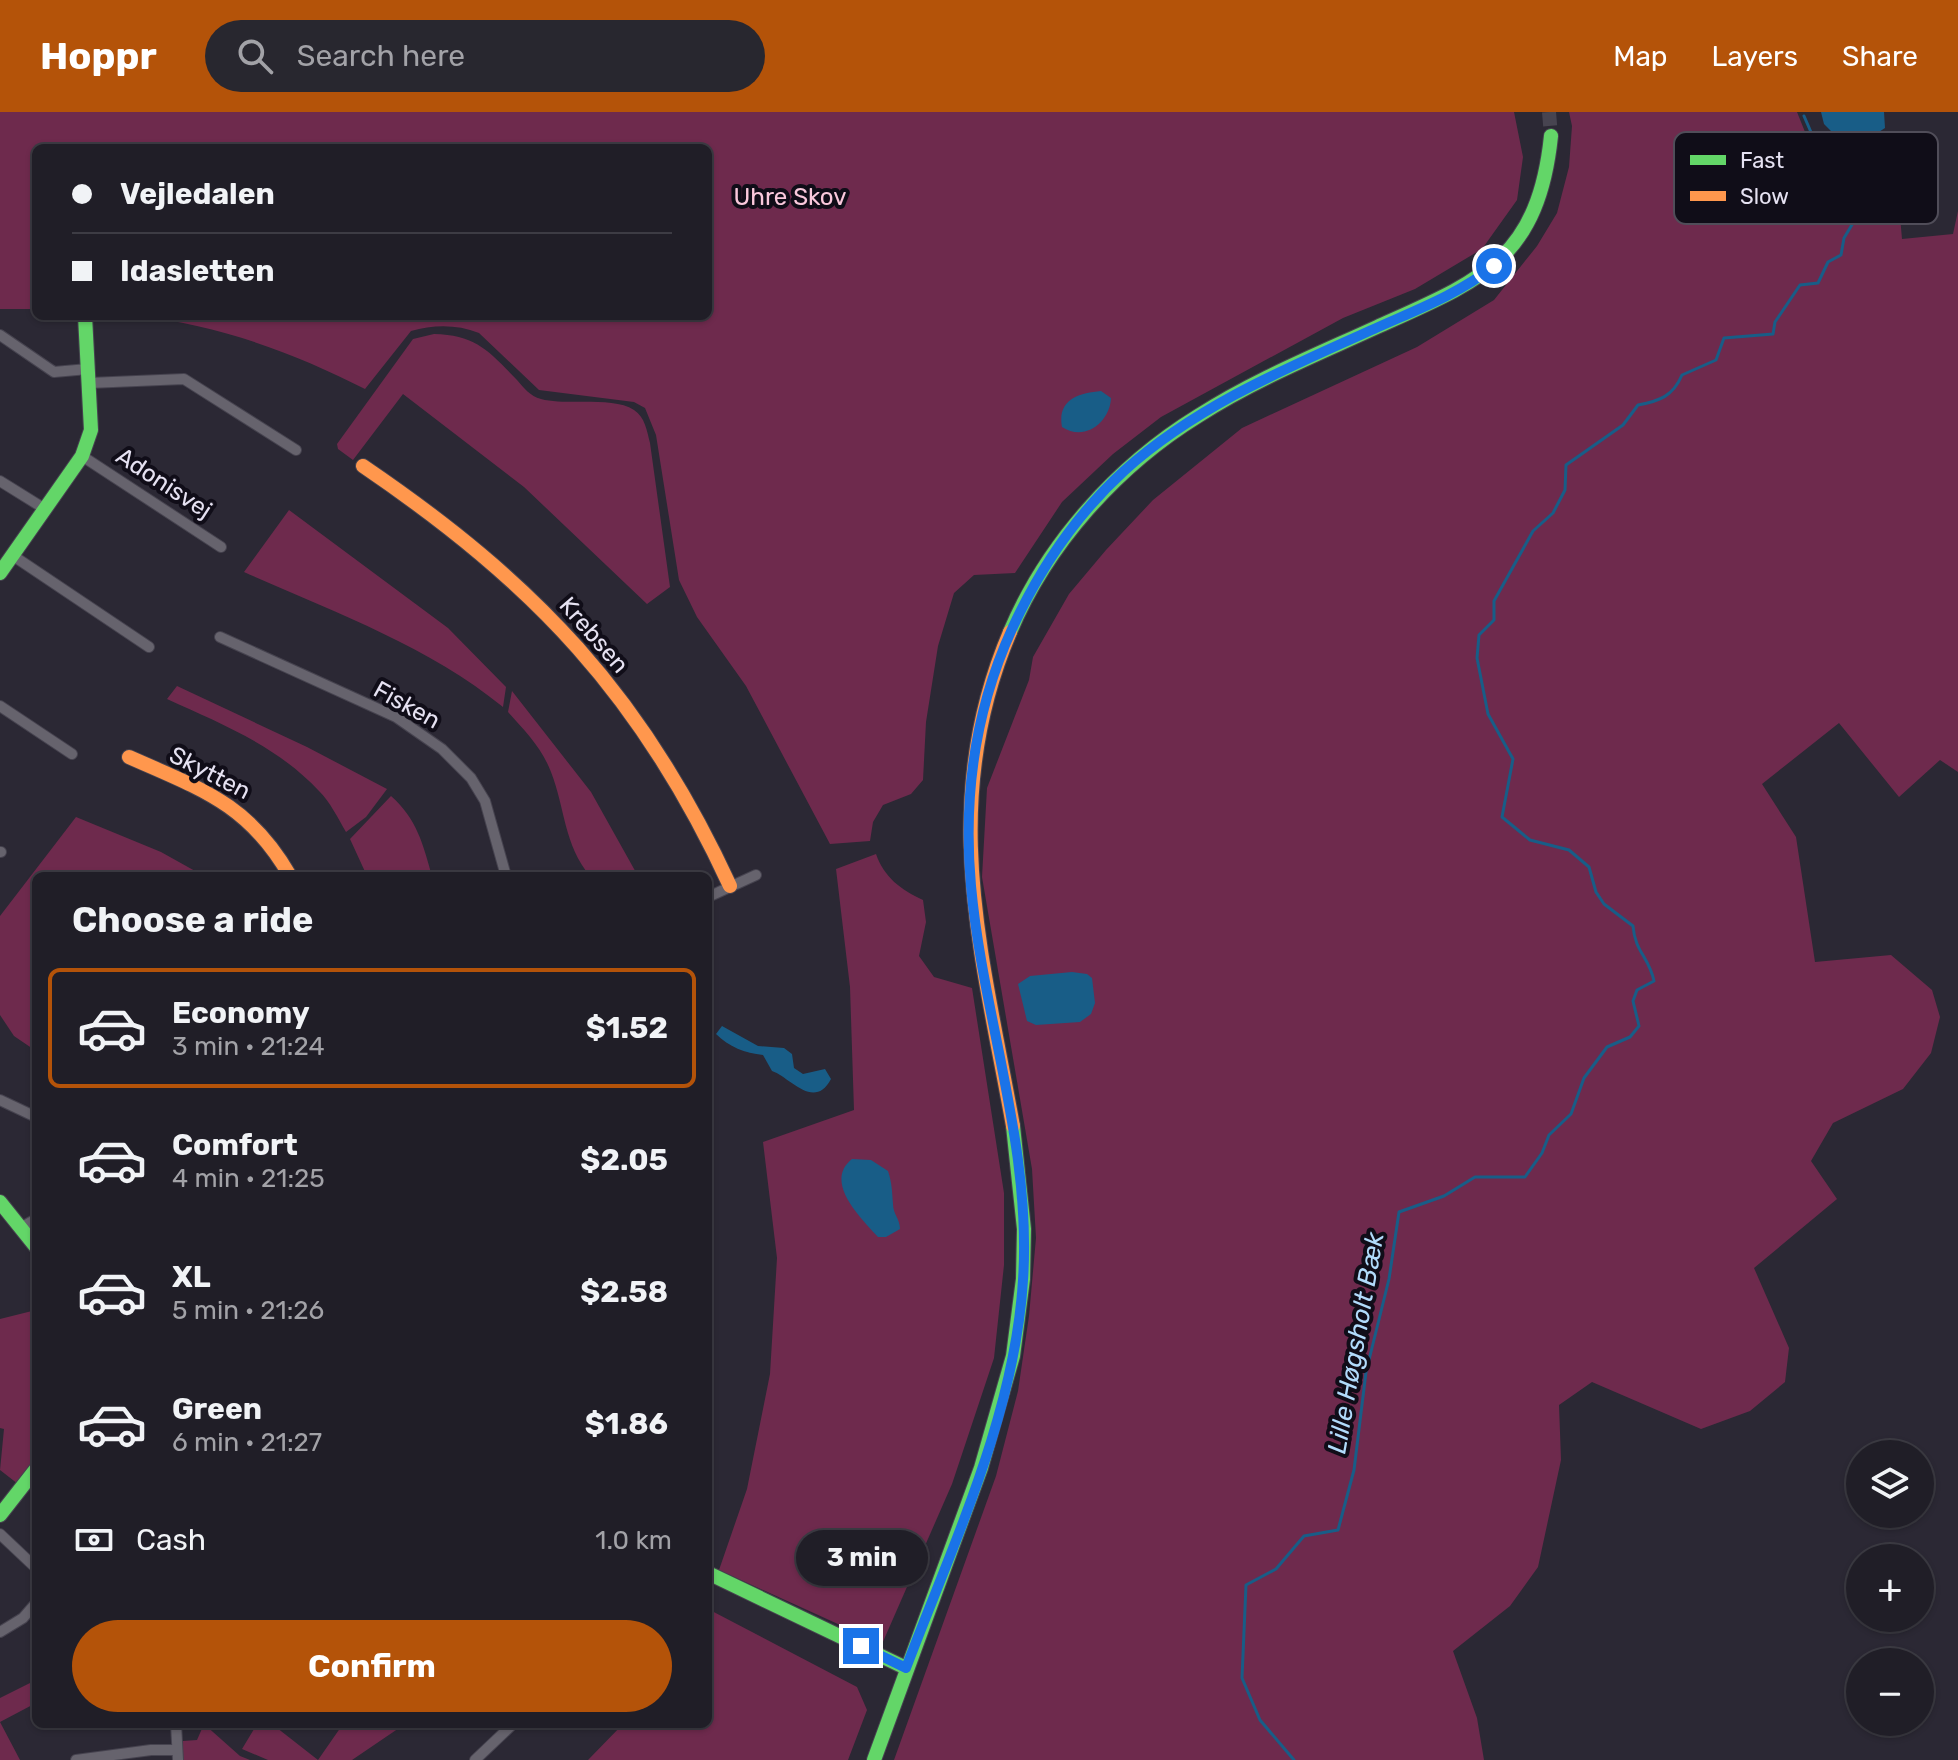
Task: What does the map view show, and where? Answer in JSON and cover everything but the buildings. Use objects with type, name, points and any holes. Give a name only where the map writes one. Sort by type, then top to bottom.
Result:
[{"type":"street","points":[[874,1760],[987,1452],[1003,1394],[1023,1284],[1025,1226],[1020,1162],[978,936],[969,843],[974,749],[983,706],[1009,636],[1030,590],[1060,544],[1092,504],[1125,470],[1181,427],[1224,400],[1286,369],[1450,296],[1494,266],[1510,250],[1535,209],[1547,169],[1551,136]]},
{"type":"street","name":"Adonisvej","points":[[0,573],[82,456],[91,430],[85,320]]},
{"type":"street","points":[[0,335],[54,372],[184,379],[296,450]]},
{"type":"street","name":"Adonisvej","points":[[82,456],[221,547]]},
{"type":"street","name":"Krebsen","points":[[363,466],[492,562],[565,631],[642,726],[682,792],[730,886]]},
{"type":"street","points":[[0,481],[45,509]]},
{"type":"street","points":[[12,555],[149,647]]},
{"type":"street","name":"Fisken","points":[[220,637],[396,717],[452,756],[485,801],[505,872]]},
{"type":"street","points":[[0,706],[72,754]]},
{"type":"street","name":"Skytten","points":[[129,757],[225,801],[248,817],[268,837],[288,872]]},
{"type":"street","points":[[712,895],[756,875]]},
{"type":"street","points":[[0,1100],[32,1115]]},
{"type":"street","points":[[0,1202],[32,1241]]},
{"type":"street","points":[[22,1227],[32,1221]]},
{"type":"street","points":[[0,1515],[32,1474]]},
{"type":"street","points":[[0,1534],[32,1564]]},
{"type":"street","points":[[712,1575],[906,1668]]},
{"type":"street","points":[[0,1632],[23,1618],[32,1608]]},
{"type":"street","points":[[76,1760],[151,1750],[178,1755],[176,1728]]},
{"type":"street","points":[[475,1760],[509,1728]]},
{"type":"green space","name":"Uhre Skov","points":[[0,112],[1514,112],[1523,157],[1517,200],[1482,249],[1415,289],[1343,318],[1161,417],[1113,454],[1062,502],[1015,573],[974,575],[954,593],[938,646],[926,722],[923,780],[911,794],[883,805],[873,822],[870,841],[830,844],[746,686],[697,617],[679,580],[656,435],[645,408],[634,402],[539,390],[479,333],[462,328],[436,327],[411,331],[365,389],[283,352],[225,333],[167,320],[712,320],[712,144],[32,144],[32,309],[0,309]]},
{"type":"green space","points":[[1569,112],[1797,112],[1805,132],[1674,132],[1674,224],[1901,224],[1902,239],[1953,234],[1958,211],[1958,772],[1940,760],[1899,797],[1839,723],[1762,784],[1796,837],[1815,962],[1891,955],[1932,990],[1940,1017],[1931,1053],[1903,1089],[1833,1123],[1811,1161],[1837,1199],[1754,1268],[1789,1348],[1785,1382],[1750,1411],[1701,1429],[1592,1382],[1559,1405],[1561,1460],[1538,1567],[1510,1606],[1453,1651],[1477,1718],[1484,1760],[894,1760],[996,1476],[1018,1391],[1029,1316],[1036,1238],[1032,1169],[982,877],[987,788],[1029,680],[1033,657],[1069,594],[1106,550],[1153,500],[1242,428],[1417,347],[1494,300],[1537,246],[1557,213],[1569,167],[1572,126]]},
{"type":"green space","points":[[434,334],[461,338],[481,346],[537,398],[614,403],[641,416],[650,443],[670,587],[647,604],[524,487],[403,394],[353,460],[338,449],[337,444],[413,339]]},
{"type":"green space","points":[[289,510],[448,628],[506,687],[503,707],[443,665],[411,648],[244,572]]},
{"type":"green space","points":[[177,686],[307,747],[387,789],[366,817],[346,832],[323,795],[285,761],[248,738],[167,699]]},
{"type":"green space","points":[[512,691],[591,792],[636,872],[587,872],[570,839],[547,763],[508,712]]},
{"type":"green space","points":[[391,796],[413,823],[431,872],[365,872],[350,839]]},
{"type":"green space","points":[[76,817],[161,852],[197,872],[34,872]]},
{"type":"green space","points":[[876,854],[894,882],[923,900],[926,922],[919,956],[934,977],[972,988],[1004,1193],[1004,1265],[994,1358],[952,1484],[882,1644],[719,1570],[747,1489],[770,1374],[777,1258],[763,1142],[854,1110],[850,987],[836,869]]},
{"type":"green space","points":[[32,874],[32,1048],[14,1036],[0,1015],[0,916]]},
{"type":"green space","points":[[32,1311],[32,1463],[18,1484],[0,1470],[4,1429],[0,1428],[0,1319]]},
{"type":"green space","points":[[712,1611],[857,1687],[867,1710],[848,1760],[588,1760],[619,1728],[712,1728]]},
{"type":"green space","points":[[32,1682],[32,1705],[0,1722],[0,1698]]},
{"type":"green space","points":[[0,1722],[20,1760],[0,1760]]},
{"type":"green space","points":[[202,1728],[208,1728],[240,1756],[250,1760],[183,1760],[183,1741],[197,1740]]},
{"type":"green space","points":[[255,1728],[277,1728],[318,1760],[268,1760],[242,1749]]},
{"type":"green space","points":[[340,1728],[399,1728],[352,1760],[318,1760]]},
{"type":"water","points":[[1821,112],[1884,112],[1885,128],[1879,132],[1832,132],[1824,124]]},
{"type":"water","points":[[1101,391],[1111,398],[1110,407],[1101,422],[1087,431],[1071,431],[1062,427],[1061,418],[1066,404],[1077,396]]},
{"type":"water","points":[[1072,972],[1092,978],[1095,1003],[1091,1014],[1080,1022],[1036,1025],[1027,1021],[1018,984],[1030,976]]},
{"type":"water","points":[[722,1026],[758,1046],[784,1048],[792,1054],[794,1068],[803,1074],[825,1069],[831,1079],[817,1092],[802,1089],[772,1071],[763,1055],[738,1049],[721,1039],[716,1034]]},
{"type":"water","points":[[852,1159],[871,1160],[888,1171],[893,1208],[900,1229],[886,1237],[878,1237],[855,1210],[843,1189],[841,1178],[844,1168]]},
{"type":"waterway","name":"Lille Høgsholt Bæk","points":[[1804,116],[1811,132]]},
{"type":"waterway","name":"Lille Høgsholt Bæk","points":[[1294,1760],[1260,1720],[1242,1678],[1246,1585],[1276,1569],[1304,1536],[1338,1530],[1354,1470],[1366,1372],[1389,1279],[1399,1212],[1444,1196],[1475,1177],[1525,1177],[1542,1153],[1549,1135],[1571,1114],[1584,1078],[1607,1047],[1630,1037],[1639,1026],[1633,1001],[1637,990],[1654,981],[1636,942],[1633,926],[1604,904],[1596,892],[1589,867],[1569,850],[1530,840],[1502,817],[1513,759],[1488,714],[1477,658],[1479,635],[1494,620],[1494,601],[1533,531],[1553,513],[1565,490],[1566,465],[1623,425],[1638,405],[1665,396],[1682,375],[1716,360],[1724,338],[1773,334],[1775,322],[1800,285],[1818,283],[1828,262],[1841,255],[1844,238],[1852,224]]},
{"type":"tunnel","points":[[1549,112],[1551,136]]},
{"type":"traffic: fast","points":[[1010,632],[1025,600],[1064,538],[1113,483],[1168,436],[1263,379],[1445,295],[1497,261],[1517,239],[1533,212],[1544,178],[1551,136]]},
{"type":"traffic: fast","points":[[0,573],[82,456],[91,430],[85,320]]},
{"type":"traffic: fast","points":[[874,1760],[981,1468],[1013,1356],[1023,1279],[1024,1229],[1013,1126]]},
{"type":"traffic: fast","points":[[0,1202],[32,1242]]},
{"type":"traffic: fast","points":[[0,1515],[32,1474]]},
{"type":"traffic: fast","points":[[712,1575],[906,1668]]},
{"type":"traffic: slow","points":[[363,466],[481,554],[532,600],[578,648],[621,700],[660,756],[730,886]]},
{"type":"traffic: slow","points":[[1010,632],[988,695],[975,757],[971,818],[972,878],[979,939],[1013,1126]]},
{"type":"traffic: slow","points":[[129,757],[201,790],[240,815],[258,832],[287,872]]},
{"type":"route","points":[[861,1646],[906,1668],[987,1452],[1015,1338],[1023,1284],[1025,1226],[1020,1162],[971,888],[969,798],[974,749],[983,706],[1030,590],[1060,544],[1092,504],[1125,470],[1181,427],[1224,400],[1286,369],[1450,296],[1494,266]]}]
